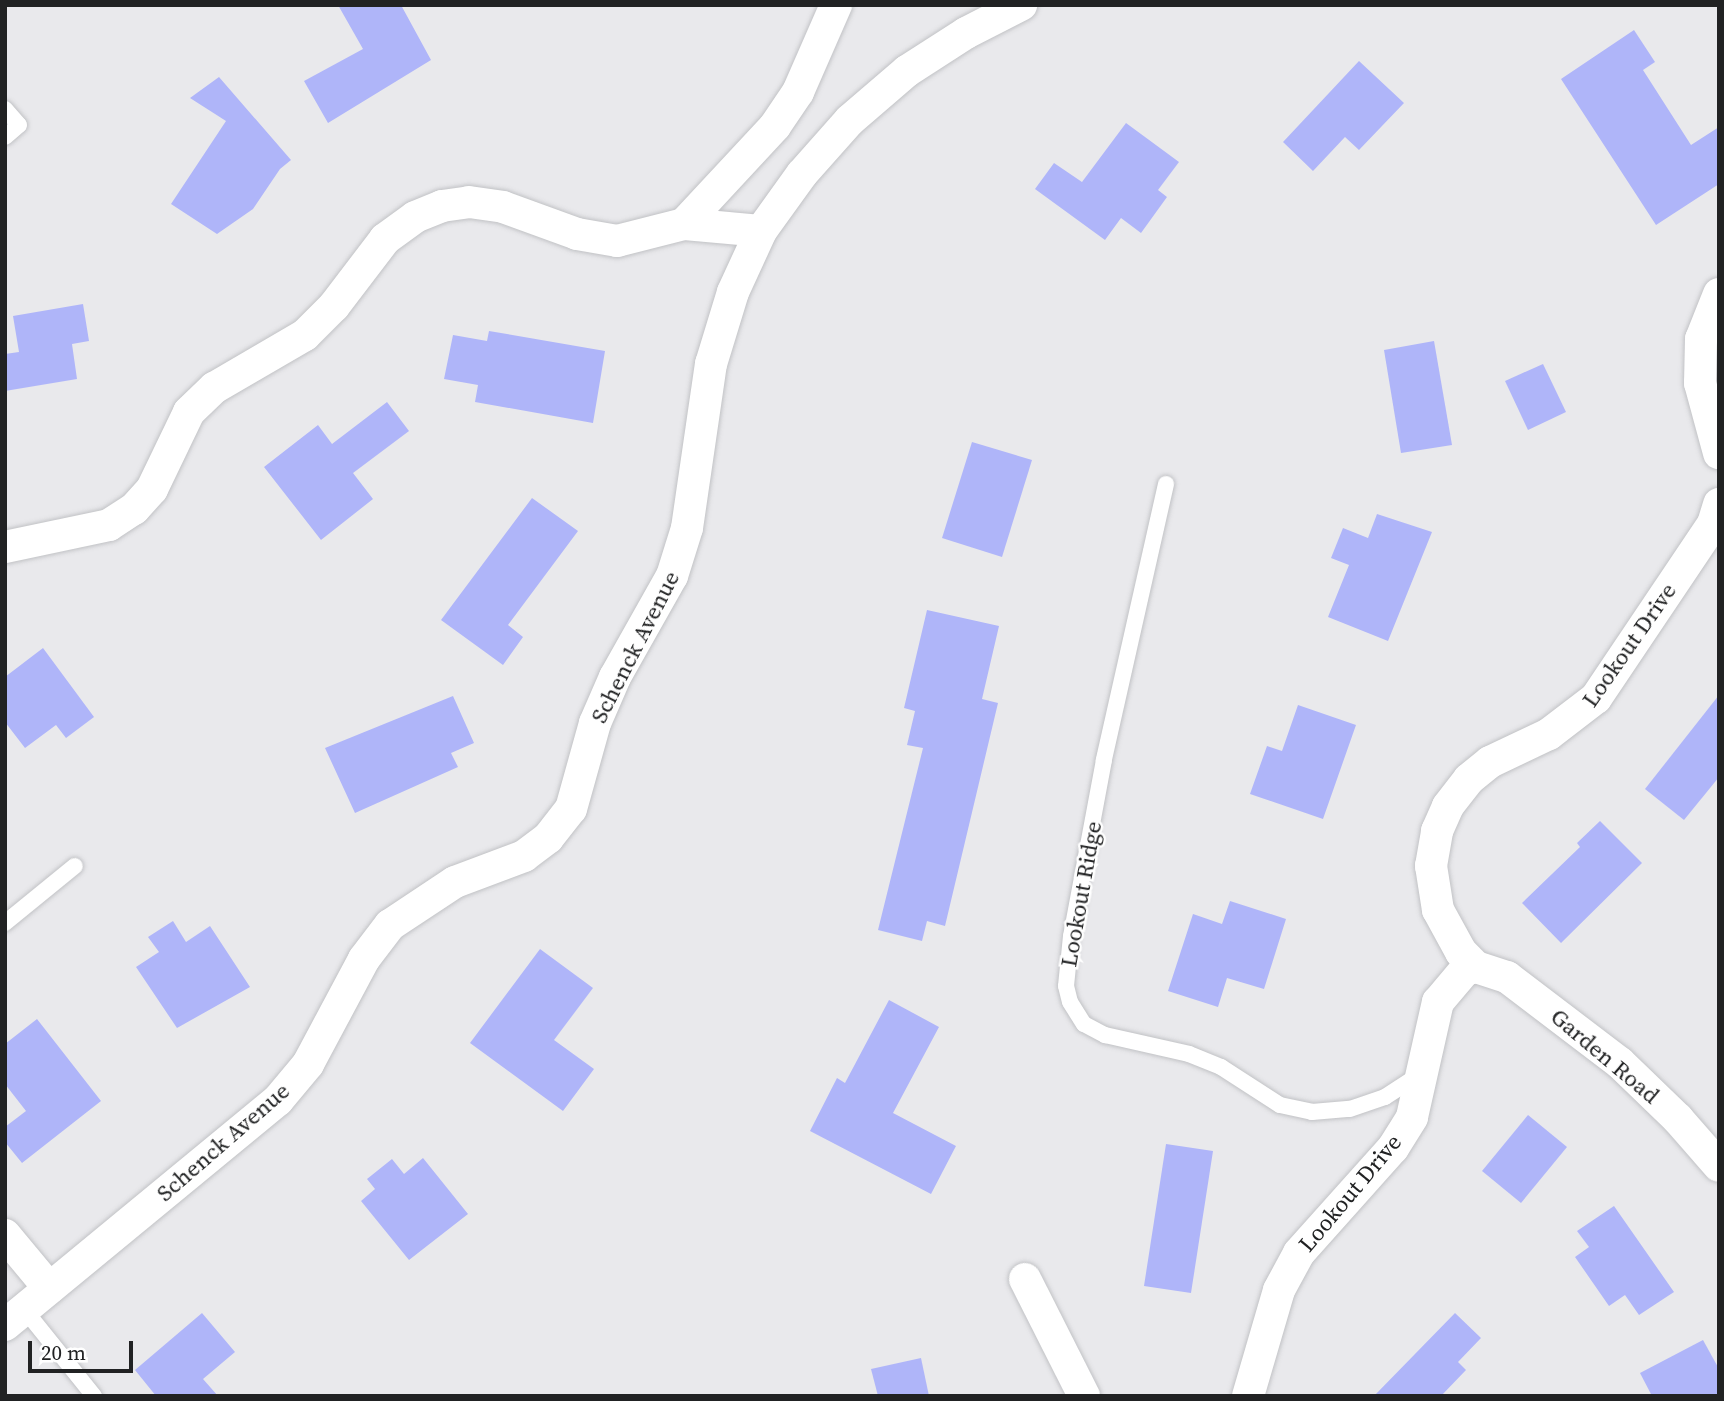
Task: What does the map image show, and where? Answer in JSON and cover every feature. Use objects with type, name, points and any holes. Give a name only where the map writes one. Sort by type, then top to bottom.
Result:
[{"type":"street","points":[[684,225],[775,127],[798,92],[836,5]]},
{"type":"street","name":"Schenck Avenue","points":[[15,1317],[278,1100],[308,1063],[364,959],[390,925],[455,882],[524,856],[548,838],[571,809],[595,723],[610,688],[672,576],[688,528],[711,364],[733,292],[761,231],[802,174],[850,120],[907,71],[966,33],[1021,5]]},
{"type":"street","points":[[5,547],[109,525],[134,509],[152,489],[189,412],[214,388],[305,335],[334,306],[385,239],[415,217],[442,206],[469,202],[503,207],[577,234],[617,241],[684,225],[761,231]]},
{"type":"street","points":[[1719,294],[1701,339],[1700,383],[1719,453]]},
{"type":"street","name":"Lookout Drive","points":[[1248,1396],[1279,1290],[1299,1253],[1393,1148],[1412,1117],[1438,1002],[1448,986],[1475,967],[1461,952],[1438,910],[1432,866],[1437,831],[1448,807],[1469,779],[1490,762],[1567,723],[1596,698],[1713,524],[1719,504]]},
{"type":"street","name":"Garden Road","points":[[1475,967],[1507,976],[1620,1063],[1678,1119],[1719,1166]]},
{"type":"street","points":[[5,1234],[49,1288]]},
{"type":"street","points":[[1025,1279],[1084,1396]]},
{"type":"lane","points":[[5,109],[19,125],[5,138]]},
{"type":"lane","name":"Lookout Ridge","points":[[1166,484],[1104,760],[1074,922],[1066,986],[1070,1002],[1084,1024],[1105,1035],[1189,1054],[1221,1067],[1280,1105],[1312,1112],[1350,1109],[1385,1097],[1422,1073]]},
{"type":"lane","points":[[5,923],[75,866]]},
{"type":"lane","points":[[15,1317],[94,1396]]},
{"type":"building","points":[[338,5],[401,5],[431,60],[328,123],[304,81],[363,49]]},
{"type":"building","points":[[1634,30],[1655,62],[1643,70],[1691,145],[1719,127],[1719,184],[1656,225],[1561,79]]},
{"type":"building","points":[[1359,61],[1404,103],[1359,150],[1345,137],[1313,171],[1283,142]]},
{"type":"building","points":[[219,77],[291,160],[280,169],[253,209],[217,234],[171,204],[226,121],[190,98]]},
{"type":"building","points":[[1126,123],[1179,162],[1158,190],[1167,197],[1141,233],[1121,218],[1105,240],[1035,189],[1054,163],[1082,182]]},
{"type":"building","points":[[83,304],[89,341],[72,344],[77,379],[5,391],[5,354],[19,352],[13,316]]},
{"type":"building","points":[[489,331],[605,351],[593,423],[475,402],[478,385],[444,379],[453,335],[487,341]]},
{"type":"building","points":[[1434,341],[1452,445],[1401,453],[1384,350]]},
{"type":"building","points":[[1543,364],[1566,412],[1528,430],[1505,381]]},
{"type":"building","points":[[387,402],[409,431],[353,473],[373,499],[321,540],[264,467],[318,425],[332,444]]},
{"type":"building","points":[[972,442],[1032,460],[1002,557],[942,538]]},
{"type":"building","points":[[532,498],[578,531],[508,625],[523,637],[503,665],[441,620]]},
{"type":"building","points":[[1377,514],[1432,532],[1388,641],[1328,617],[1349,565],[1331,558],[1343,528],[1368,538]]},
{"type":"building","points":[[927,610],[999,626],[982,699],[998,703],[945,926],[927,921],[922,941],[878,930],[923,748],[907,745],[915,711],[904,708]]},
{"type":"building","points":[[43,648],[94,717],[66,738],[56,725],[25,748],[5,722],[5,677]]},
{"type":"building","points":[[1719,695],[1719,777],[1684,820],[1645,789]]},
{"type":"building","points":[[453,696],[474,743],[451,753],[458,767],[355,813],[325,748]]},
{"type":"building","points":[[1298,705],[1356,725],[1323,819],[1250,794],[1267,746],[1282,751]]},
{"type":"building","points":[[1600,821],[1642,863],[1561,943],[1522,903],[1580,847],[1577,843]]},
{"type":"building","points":[[1230,901],[1286,919],[1264,989],[1227,978],[1218,1007],[1168,991],[1193,914],[1222,924]]},
{"type":"building","points":[[173,921],[186,942],[210,926],[250,987],[177,1028],[136,967],[159,952],[148,937]]},
{"type":"building","points":[[540,949],[593,988],[554,1040],[594,1069],[563,1111],[470,1043]]},
{"type":"building","points":[[889,1000],[939,1027],[893,1113],[956,1146],[931,1194],[810,1131],[837,1078],[845,1083]]},
{"type":"building","points":[[37,1019],[101,1101],[22,1163],[5,1142],[5,1127],[26,1111],[5,1084],[5,1044]]},
{"type":"building","points":[[1528,1115],[1567,1147],[1521,1203],[1482,1171]]},
{"type":"building","points":[[1166,1144],[1213,1151],[1191,1293],[1144,1286]]},
{"type":"building","points":[[423,1158],[468,1214],[409,1260],[361,1201],[375,1189],[367,1179],[392,1159],[404,1174]]},
{"type":"building","points":[[1614,1206],[1674,1292],[1639,1315],[1625,1295],[1609,1306],[1575,1257],[1589,1247],[1577,1231]]},
{"type":"building","points":[[202,1313],[235,1352],[203,1379],[218,1396],[156,1396],[135,1370]]},
{"type":"building","points":[[1455,1313],[1481,1338],[1458,1362],[1466,1370],[1441,1396],[1374,1396]]},
{"type":"building","points":[[1703,1340],[1719,1369],[1719,1396],[1652,1396],[1640,1373]]},
{"type":"building","points":[[921,1358],[929,1396],[878,1396],[871,1369]]}]
